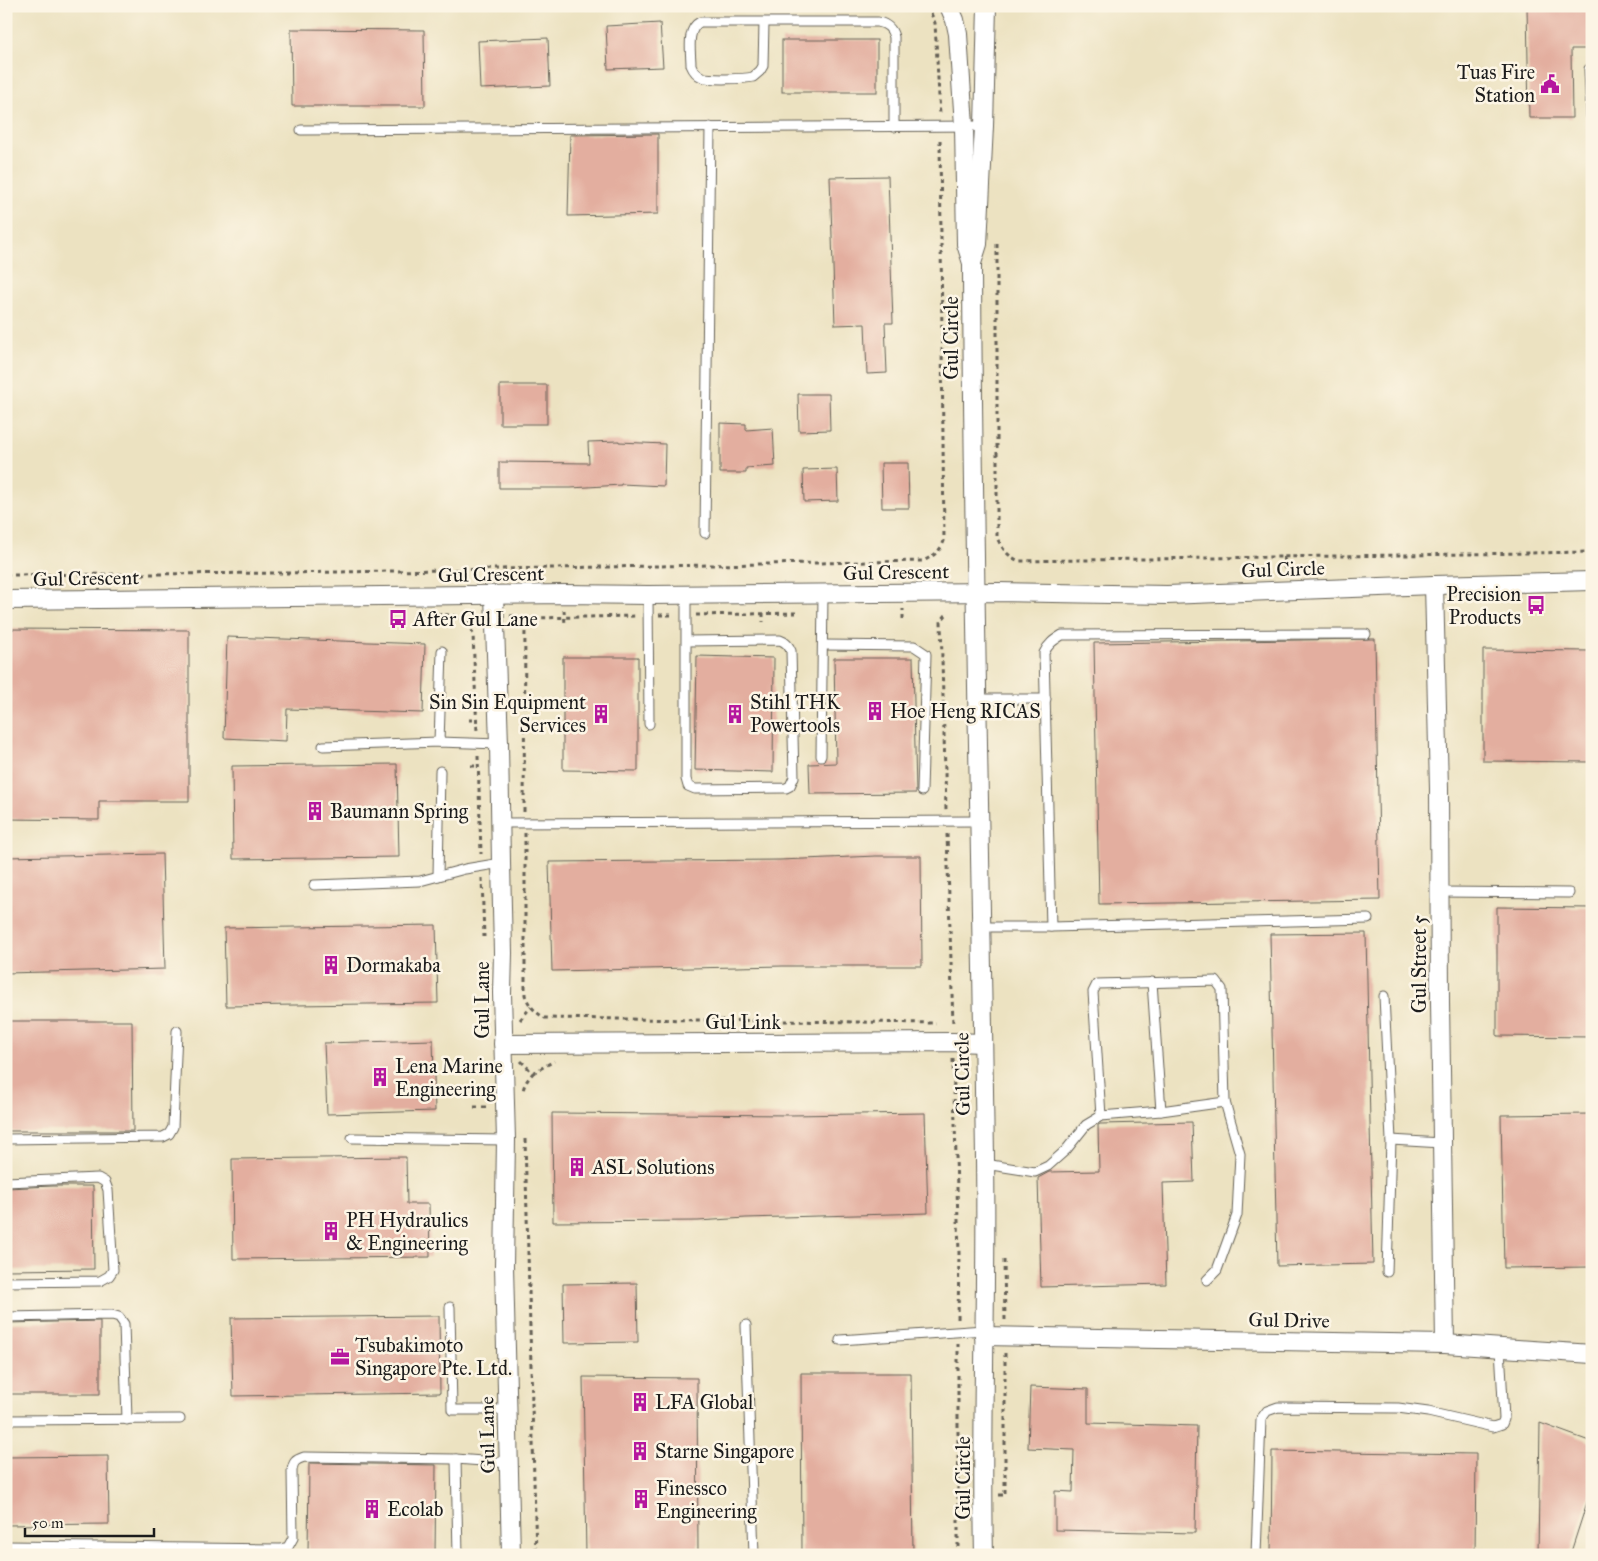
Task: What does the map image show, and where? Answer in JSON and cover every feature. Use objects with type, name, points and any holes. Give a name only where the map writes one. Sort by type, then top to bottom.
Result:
[{"type":"street","name":"Gul Circle","points":[[949,6],[958,34],[964,126],[966,244],[972,263],[973,460],[985,1164],[984,1555]]},
{"type":"street","name":"Gul Circle","points":[[972,263],[978,244],[988,6]]},
{"type":"street","name":"Gul Circle","points":[[976,592],[1167,595],[1592,581]]},
{"type":"street","name":"Gul Street 5","points":[[1434,585],[1440,892],[1445,1344]]},
{"type":"street","name":"Gul Crescent","points":[[6,600],[976,592]]},
{"type":"street","name":"Gul Lane","points":[[494,595],[501,823],[506,1140],[504,1224],[510,1555]]},
{"type":"street","name":"Gul Link","points":[[503,1044],[953,1042],[983,1044]]},
{"type":"street","name":"Gul Drive","points":[[984,1333],[1445,1344],[1592,1354]]},
{"type":"lane","points":[[764,22],[763,66],[753,77],[707,79],[698,75],[691,66],[691,33],[696,24],[702,22],[764,22],[878,22],[892,30],[894,38],[894,127]]},
{"type":"lane","points":[[1591,116],[1589,69],[1592,69]]},
{"type":"lane","points":[[301,130],[984,126]]},
{"type":"lane","points":[[704,533],[710,127]]},
{"type":"lane","points":[[821,756],[824,594]]},
{"type":"lane","points":[[648,595],[649,724]]},
{"type":"lane","points":[[686,595],[686,615],[686,641],[686,779],[688,786],[695,789],[786,788],[790,786],[794,777],[791,652],[789,646],[780,640],[686,641]]},
{"type":"lane","points":[[1051,927],[1044,653],[1048,646],[1062,635],[1366,634]]},
{"type":"lane","points":[[823,645],[914,646],[926,654],[922,791]]},
{"type":"lane","points":[[439,742],[442,651]]},
{"type":"lane","points":[[978,699],[1046,699]]},
{"type":"lane","points":[[322,746],[439,742],[499,744]]},
{"type":"lane","points":[[438,876],[440,771]]},
{"type":"lane","points":[[501,823],[980,821]]},
{"type":"lane","points":[[314,885],[420,881],[465,869],[501,863]]},
{"type":"lane","points":[[1440,892],[1568,893]]},
{"type":"lane","points":[[982,927],[1368,919]]},
{"type":"lane","points":[[1101,1116],[1093,992],[1097,984],[1216,981],[1222,989],[1225,1102],[1240,1154],[1237,1215],[1217,1270],[1207,1280]]},
{"type":"lane","points":[[1152,982],[1161,1110]]},
{"type":"lane","points":[[1384,996],[1391,1140],[1387,1272]]},
{"type":"lane","points":[[6,1139],[163,1137],[169,1134],[173,1127],[176,1031]]},
{"type":"lane","points":[[985,1164],[1035,1172],[1048,1166],[1066,1150],[1086,1125],[1101,1116],[1225,1102]]},
{"type":"lane","points":[[352,1138],[506,1140]]},
{"type":"lane","points":[[1391,1140],[1442,1143]]},
{"type":"lane","points":[[6,1182],[98,1178],[105,1182],[108,1190],[113,1270],[109,1276],[100,1281],[6,1282]]},
{"type":"lane","points":[[450,1307],[452,1410],[508,1410]]},
{"type":"lane","points":[[6,1317],[112,1315],[119,1317],[124,1324],[127,1420]]},
{"type":"lane","points":[[746,1325],[754,1555]]},
{"type":"lane","points":[[840,1340],[958,1332],[984,1333]]},
{"type":"lane","points":[[1256,1555],[1260,1419],[1267,1412],[1278,1407],[1398,1408],[1428,1412],[1493,1427],[1499,1426],[1504,1419],[1500,1348]]},
{"type":"lane","points":[[6,1420],[180,1419]]},
{"type":"lane","points":[[6,1546],[280,1549],[288,1547],[293,1538],[292,1471],[293,1463],[297,1459],[304,1457],[456,1459],[509,1463]]},
{"type":"lane","points":[[456,1459],[458,1555]]},
{"type":"path","points":[[6,575],[913,562],[923,561],[933,556],[941,549],[944,541],[940,126],[935,23],[928,6]]},
{"type":"path","points":[[996,243],[997,538],[1010,557],[1019,561],[1592,552]]},
{"type":"path","points":[[823,612],[530,618],[524,624],[525,995],[531,1007],[545,1018],[943,1023]]},
{"type":"path","points":[[946,615],[941,621],[959,1253],[958,1555]]},
{"type":"path","points":[[524,1099],[523,1089],[533,1073],[521,1061],[520,1020],[531,1007]]},
{"type":"path","points":[[525,1138],[536,1555]]},
{"type":"building","name":"Tuas Fire Station","points":[[1527,6],[1592,6],[1592,49],[1571,49],[1572,118],[1529,118]]},
{"type":"building","points":[[660,23],[663,67],[608,69],[606,26]]},
{"type":"building","points":[[291,29],[424,30],[425,106],[292,106]]},
{"type":"building","points":[[548,38],[550,86],[480,89],[478,41]]},
{"type":"building","points":[[782,40],[877,40],[877,92],[782,92]]},
{"type":"building","points":[[658,134],[658,214],[568,216],[570,135]]},
{"type":"building","points":[[888,176],[893,323],[885,323],[887,373],[867,374],[865,324],[835,325],[830,177]]},
{"type":"building","points":[[500,385],[547,385],[547,424],[500,424]]},
{"type":"building","points":[[798,394],[829,394],[830,430],[799,431]]},
{"type":"building","points":[[720,423],[746,424],[746,430],[773,428],[775,466],[746,468],[746,473],[720,473]]},
{"type":"building","points":[[619,441],[665,444],[664,486],[621,484],[571,488],[499,488],[499,462],[589,463],[588,442]]},
{"type":"building","points":[[881,463],[908,463],[909,508],[882,508]]},
{"type":"building","points":[[837,469],[838,501],[804,502],[803,470]]},
{"type":"building","points":[[6,629],[189,630],[189,801],[99,801],[99,820],[6,819]]},
{"type":"building","points":[[227,637],[425,644],[423,713],[287,709],[286,741],[224,738]]},
{"type":"building","points":[[1375,639],[1380,900],[1099,904],[1094,643]]},
{"type":"building","points":[[1483,650],[1592,651],[1592,762],[1483,761]]},
{"type":"building","name":"Stihl THK Powertools","points":[[697,656],[774,658],[773,772],[695,770]]},
{"type":"building","name":"Sin Sin Equipment Services","points":[[563,657],[638,657],[638,771],[563,770]]},
{"type":"building","name":"Hoe Heng RICAS","points":[[834,658],[913,658],[916,793],[810,794],[809,764],[836,763]]},
{"type":"building","name":"Baumann Spring","points":[[397,764],[399,857],[233,859],[232,766]]},
{"type":"building","points":[[162,854],[165,969],[6,973],[6,857]]},
{"type":"building","points":[[921,856],[922,966],[783,966],[552,971],[549,862],[780,860]]},
{"type":"building","points":[[1497,907],[1592,908],[1592,1037],[1497,1036]]},
{"type":"building","name":"Dormakaba","points":[[436,925],[438,1003],[226,1006],[224,928]]},
{"type":"building","points":[[1366,933],[1373,1264],[1277,1266],[1270,934]]},
{"type":"building","points":[[6,1021],[132,1021],[133,1131],[6,1131]]},
{"type":"building","name":"Lena Marine Engineering","points":[[433,1040],[435,1111],[327,1114],[324,1043]]},
{"type":"building","points":[[552,1113],[790,1115],[925,1113],[928,1213],[698,1221],[553,1222]]},
{"type":"building","points":[[1592,1114],[1592,1267],[1504,1268],[1501,1115]]},
{"type":"building","points":[[1192,1122],[1194,1182],[1163,1183],[1166,1284],[1041,1287],[1038,1178],[1049,1172],[1099,1171],[1098,1125],[1100,1124]]},
{"type":"building","name":"PH Hydraulics & Engineering","points":[[406,1157],[407,1204],[429,1204],[430,1257],[233,1259],[232,1159]]},
{"type":"building","points":[[93,1186],[94,1269],[6,1270],[6,1188]]},
{"type":"building","points":[[637,1283],[638,1342],[564,1343],[563,1284]]},
{"type":"building","points":[[439,1316],[440,1393],[233,1396],[231,1318]]},
{"type":"building","points":[[100,1321],[100,1394],[6,1394],[6,1323]]},
{"type":"building","points":[[801,1373],[911,1373],[913,1555],[802,1555]]},
{"type":"building","points":[[583,1377],[697,1378],[698,1555],[586,1555]]},
{"type":"building","points":[[1030,1387],[1088,1389],[1088,1423],[1197,1426],[1195,1533],[1055,1530],[1055,1491],[1073,1492],[1074,1450],[1028,1448]]},
{"type":"building","points":[[1540,1423],[1592,1442],[1592,1487],[1570,1555],[1538,1555]]},
{"type":"building","points":[[1272,1451],[1476,1454],[1475,1555],[1271,1555]]},
{"type":"building","points":[[108,1456],[109,1524],[6,1525],[6,1457]]},
{"type":"building","name":"Ecolab","points":[[309,1463],[436,1465],[435,1555],[308,1555]]},
{"type":"place","name":"Tuas Fire Station","points":[[1550,84]]},
{"type":"place","name":"Precision Products","points":[[1536,605]]},
{"type":"place","name":"After Gul Lane","points":[[398,619]]},
{"type":"place","name":"Hoe Heng RICAS","points":[[875,711]]},
{"type":"place","name":"Sin Sin Equipment Services","points":[[601,714]]},
{"type":"place","name":"Stihl THK Powertools","points":[[735,714]]},
{"type":"place","name":"Baumann Spring","points":[[315,811]]},
{"type":"place","name":"Dormakaba","points":[[331,965]]},
{"type":"place","name":"Lena Marine Engineering","points":[[380,1077]]},
{"type":"place","name":"ASL Solutions","points":[[577,1167]]},
{"type":"place","name":"PH Hydraulics & Engineering","points":[[331,1231]]},
{"type":"place","name":"Tsubakimoto Singapore Pte. Ltd.","points":[[340,1357]]},
{"type":"place","name":"LFA Global","points":[[640,1402]]},
{"type":"place","name":"Starne Singapore","points":[[640,1451]]},
{"type":"place","name":"Finessco Engineering","points":[[641,1499]]},
{"type":"place","name":"Ecolab","points":[[372,1509]]}]
